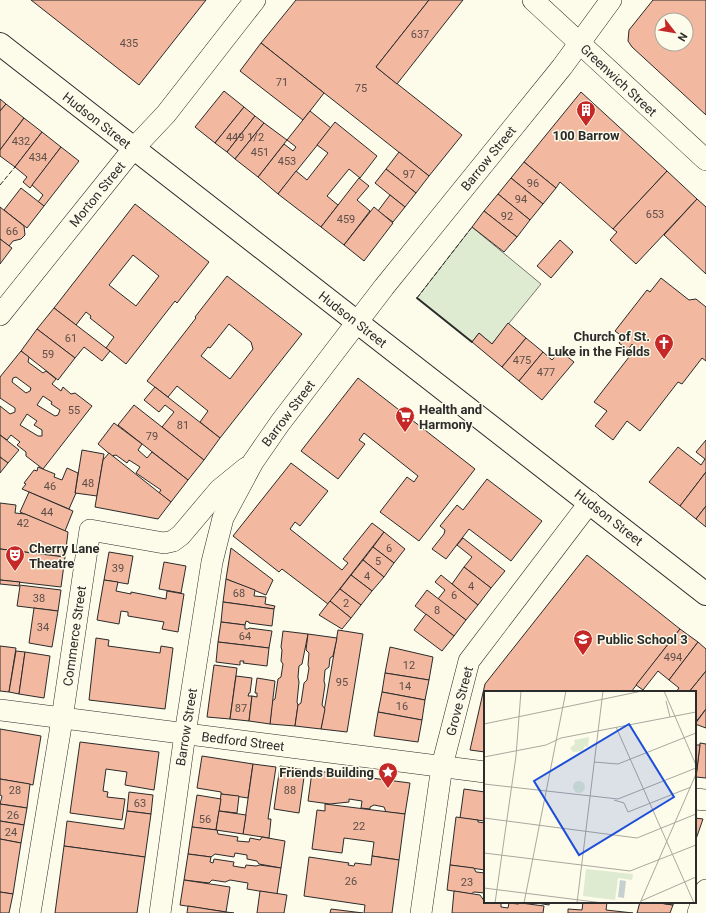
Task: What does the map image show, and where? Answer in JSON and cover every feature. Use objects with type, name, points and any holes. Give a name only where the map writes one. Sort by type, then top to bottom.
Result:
[{"type":"main road","name":"Hudson Street","points":[[0,44],[590,502],[706,594]]},
{"type":"street","name":"Morton Street","points":[[0,315],[134,148],[166,114],[255,0]]},
{"type":"street","name":"Greenwich Street","points":[[533,0],[706,160]]},
{"type":"street","name":"Barrow Street","points":[[160,913],[185,734],[212,562],[223,518],[253,462],[280,423],[357,322],[562,67],[611,0]]},
{"type":"street","name":"Commerce Street","points":[[30,913],[62,718],[90,530],[164,543],[173,541],[190,526],[219,490],[253,462]]},
{"type":"street","name":"Grove Street","points":[[421,913],[442,766],[469,661],[590,502]]},
{"type":"street","name":"Bedford Street","points":[[0,710],[484,772]]},
{"type":"street","points":[[696,799],[706,800]]},
{"type":"street","points":[[698,913],[706,890]]},
{"type":"green space","points":[[472,227],[541,284],[492,344],[479,333],[472,342],[417,298]]},
{"type":"building","points":[[31,0],[206,0],[139,85]]},
{"type":"building","points":[[296,0],[429,0],[376,67],[462,135],[429,176],[261,43]]},
{"type":"building","points":[[429,0],[463,0],[397,84],[376,67]]},
{"type":"building","points":[[653,0],[706,0],[706,115],[632,47],[628,41],[629,30]]},
{"type":"building","points":[[261,43],[324,93],[303,120],[240,71]]},
{"type":"building","points":[[224,91],[244,107],[215,143],[195,127]]},
{"type":"building","name":"100 Barrow","points":[[581,92],[667,171],[613,229],[560,182],[556,188],[524,162]]},
{"type":"building","points":[[0,99],[6,104],[0,111]]},
{"type":"building","points":[[6,104],[24,118],[0,150],[0,111]]},
{"type":"building","points":[[244,107],[255,116],[227,152],[215,143]]},
{"type":"building","points":[[310,111],[331,128],[278,194],[258,177],[284,144],[293,151],[296,147],[287,140]]},
{"type":"building","points":[[255,116],[264,123],[235,159],[227,152]]},
{"type":"building","points":[[24,118],[42,132],[15,167],[0,156],[0,150]]},
{"type":"building","points":[[335,122],[377,156],[360,178],[349,169],[327,196],[338,205],[321,227],[278,194],[296,171],[307,180],[328,153],[317,145]]},
{"type":"building","points":[[264,123],[287,140],[258,177],[235,159]]},
{"type":"building","points":[[42,132],[61,147],[30,188],[23,182],[27,177],[15,167]]},
{"type":"building","points":[[61,147],[79,161],[44,206],[38,202],[43,195],[32,185]]},
{"type":"building","points":[[399,152],[429,176],[416,193],[386,169]]},
{"type":"building","points":[[524,162],[556,188],[543,204],[511,178]]},
{"type":"building","points":[[386,169],[416,193],[405,207],[375,183]]},
{"type":"building","points":[[667,171],[697,199],[636,264],[610,240],[617,232],[613,229]]},
{"type":"building","points":[[359,178],[369,186],[357,200],[370,211],[344,245],[321,227]]},
{"type":"building","points":[[511,178],[543,204],[530,220],[498,194]]},
{"type":"building","points":[[21,188],[44,206],[27,228],[4,210]]},
{"type":"building","points":[[498,194],[530,220],[517,237],[484,211]]},
{"type":"building","points":[[390,195],[405,207],[393,222],[378,211]]},
{"type":"building","points":[[697,199],[706,207],[706,274],[664,235]]},
{"type":"building","points":[[135,204],[209,262],[177,303],[175,301],[126,364],[106,348],[114,337],[90,318],[91,316],[86,312],[76,325],[54,308]],"holes":[[[133,255],[159,276],[136,306],[109,285]]]},
{"type":"building","points":[[0,207],[24,226],[25,235],[21,239],[13,241],[9,246],[0,239]]},
{"type":"building","points":[[374,207],[393,223],[364,261],[344,245]]},
{"type":"building","points":[[484,211],[517,237],[504,252],[472,227]]},
{"type":"building","points":[[0,239],[12,248],[0,264]]},
{"type":"building","points":[[560,240],[573,252],[551,278],[537,266]]},
{"type":"building","points":[[227,276],[302,334],[220,438],[200,422],[208,411],[177,386],[168,397],[147,381],[196,318],[195,317]],"holes":[[[229,324],[251,342],[253,349],[230,379],[201,356],[208,347],[210,348]]]},
{"type":"building","name":"Church of St. Luke in the Fields","points":[[661,278],[689,300],[696,299],[706,307],[706,361],[702,358],[682,384],[678,382],[640,431],[627,421],[613,440],[595,426],[607,411],[594,402],[636,348],[632,344],[628,350],[619,343],[623,337],[615,331],[647,290],[650,292]]},
{"type":"building","points":[[54,308],[110,351],[102,361],[84,347],[75,358],[37,329]]},
{"type":"building","points":[[508,323],[526,338],[502,367],[472,342],[479,333],[492,344]]},
{"type":"building","points":[[37,329],[75,358],[58,380],[21,351]]},
{"type":"building","points":[[526,338],[543,352],[519,381],[502,367]]},
{"type":"building","points":[[21,351],[29,357],[28,362],[43,373],[46,371],[56,379],[52,384],[61,391],[63,387],[71,394],[75,393],[92,406],[43,469],[26,456],[26,452],[17,445],[20,442],[11,435],[7,440],[0,435],[0,406],[10,414],[15,412],[15,408],[0,398],[0,377]],"holes":[[[16,377],[31,388],[30,391],[26,393],[12,382],[13,378]],[[43,396],[60,410],[58,415],[55,416],[37,405]],[[27,414],[37,421],[34,425],[42,430],[42,436],[38,436],[20,425]]]},
{"type":"building","points":[[560,351],[574,362],[542,400],[519,381],[543,352],[552,360]]},
{"type":"building","points":[[358,378],[475,469],[419,541],[380,512],[407,477],[414,482],[418,476],[364,433],[359,440],[365,444],[338,479],[301,451]]},
{"type":"building","points":[[155,387],[220,438],[204,460],[162,427],[174,412],[165,405],[159,412],[144,400]]},
{"type":"building","points":[[134,405],[204,460],[188,480],[118,425]]},
{"type":"building","points":[[114,423],[142,444],[138,450],[147,458],[152,452],[188,480],[171,502],[159,493],[161,490],[136,473],[140,467],[129,460],[127,463],[116,455],[112,456],[98,444]]},
{"type":"building","points":[[0,435],[19,450],[8,463],[0,457]]},
{"type":"building","points":[[706,440],[706,472],[680,506],[649,482],[678,447],[701,465],[705,459],[696,452]]},
{"type":"building","points":[[82,450],[104,454],[97,496],[75,493]]},
{"type":"building","points":[[109,453],[171,502],[158,519],[95,507],[103,460]]},
{"type":"building","points":[[0,457],[8,463],[0,473]]},
{"type":"building","points":[[291,463],[328,491],[300,526],[295,522],[290,529],[342,570],[348,563],[343,559],[372,523],[384,532],[328,604],[282,569],[279,572],[233,536]]},
{"type":"building","points":[[38,467],[55,474],[54,477],[62,480],[67,468],[78,473],[76,493],[69,509],[22,489],[26,484],[24,483],[34,470],[37,471]]},
{"type":"building","points":[[706,472],[706,506],[696,519],[680,506]]},
{"type":"building","points":[[487,479],[542,521],[511,561],[469,529],[446,559],[432,549],[444,534],[445,530],[440,526],[457,505],[463,510]]},
{"type":"building","points":[[29,492],[73,511],[65,531],[20,512]]},
{"type":"building","points":[[0,503],[16,505],[15,513],[25,514],[68,532],[65,557],[0,549]]},
{"type":"building","points":[[706,506],[706,527],[696,519]]},
{"type":"building","points":[[384,532],[405,549],[394,563],[373,547]]},
{"type":"building","points":[[463,538],[505,571],[491,588],[464,567],[472,557],[457,545]]},
{"type":"building","points":[[373,547],[394,563],[384,577],[363,560]]},
{"type":"building","points":[[231,548],[273,580],[266,595],[226,579]]},
{"type":"building","points":[[0,549],[65,557],[61,587],[0,580]]},
{"type":"building","points":[[109,552],[133,556],[128,584],[104,580]]},
{"type":"building","name":"Public School 3","points":[[587,555],[680,629],[632,691],[484,691],[484,752],[470,750],[485,684]]},
{"type":"building","points":[[363,560],[384,577],[372,591],[351,575]]},
{"type":"building","points":[[164,562],[186,566],[181,593],[159,589]]},
{"type":"building","points":[[464,567],[491,588],[478,605],[452,584]]},
{"type":"building","points":[[351,575],[372,591],[361,605],[340,589]]},
{"type":"building","points":[[441,575],[478,605],[466,620],[438,599],[445,590],[435,582]]},
{"type":"building","points":[[226,579],[255,590],[254,596],[266,597],[265,604],[275,606],[274,609],[223,602]]},
{"type":"building","points":[[0,580],[20,582],[19,585],[61,590],[58,611],[17,606],[20,586],[0,584]]},
{"type":"building","points":[[104,580],[118,582],[116,591],[131,594],[131,592],[166,599],[167,591],[184,594],[178,632],[162,629],[164,622],[128,616],[128,612],[121,611],[119,624],[97,620]]},
{"type":"building","points":[[340,589],[361,605],[351,618],[330,601]]},
{"type":"building","points":[[427,590],[466,620],[454,636],[415,606]]},
{"type":"building","points":[[330,601],[351,618],[342,629],[319,615]]},
{"type":"building","points":[[223,602],[274,609],[272,626],[249,623],[246,621],[245,625],[221,622]]},
{"type":"building","points":[[34,608],[58,611],[52,647],[29,643]]},
{"type":"building","points":[[426,614],[454,636],[442,651],[414,630]]},
{"type":"building","points":[[221,622],[245,625],[245,629],[249,628],[272,631],[269,648],[218,642]]},
{"type":"building","points":[[680,629],[698,642],[669,680],[658,671],[643,690],[636,685]]},
{"type":"building","points":[[338,630],[363,634],[347,732],[321,729]]},
{"type":"building","points":[[283,631],[308,634],[302,664],[299,666],[298,705],[295,726],[270,724],[272,701],[275,699],[278,679],[281,677],[283,664],[281,661],[281,647]]},
{"type":"building","points":[[308,634],[337,638],[333,656],[330,658],[329,667],[325,670],[325,685],[322,705],[325,709],[321,729],[295,726],[298,705],[301,703],[304,683],[307,680],[309,668],[309,653],[306,650]]},
{"type":"building","points":[[96,638],[109,640],[108,646],[160,653],[161,646],[173,648],[165,709],[89,700]]},
{"type":"building","points":[[218,642],[269,648],[267,666],[243,663],[244,661],[240,661],[240,665],[216,662]]},
{"type":"building","points":[[698,642],[706,649],[706,671],[690,691],[677,691],[679,688],[669,680]]},
{"type":"building","points":[[0,646],[16,648],[9,692],[0,691]]},
{"type":"building","points":[[390,647],[433,657],[429,680],[385,673]]},
{"type":"building","points":[[16,651],[25,652],[19,694],[9,692]]},
{"type":"building","points":[[25,652],[50,656],[44,698],[19,694]]},
{"type":"building","points":[[214,665],[237,668],[230,719],[207,717]]},
{"type":"building","points":[[706,671],[706,709],[696,722],[696,691],[690,691]]},
{"type":"building","points":[[385,673],[429,680],[425,700],[382,692]]},
{"type":"building","points":[[236,676],[252,678],[250,693],[248,696],[252,696],[249,721],[230,719]]},
{"type":"building","points":[[257,678],[275,681],[270,724],[249,721],[252,696],[257,697],[257,693],[255,693]]},
{"type":"building","points":[[382,692],[425,700],[422,720],[378,712]]},
{"type":"building","points":[[706,709],[706,728],[696,724]]},
{"type":"building","points":[[378,712],[422,720],[418,742],[374,736]]},
{"type":"building","points":[[0,729],[41,736],[33,785],[0,779]]},
{"type":"building","points":[[80,742],[159,752],[154,790],[125,785],[127,772],[106,769],[103,791],[108,792],[107,797],[125,799],[122,820],[70,813]]},
{"type":"building","points":[[700,743],[706,744],[706,778],[696,777]]},
{"type":"building","points":[[696,745],[700,745],[696,777]]},
{"type":"building","points":[[202,756],[253,764],[248,798],[221,794],[221,792],[197,788]]},
{"type":"building","points":[[253,764],[276,767],[268,819],[271,819],[269,838],[243,834]]},
{"type":"building","points":[[280,766],[305,770],[299,813],[274,809]]},
{"type":"building","points":[[309,770],[410,783],[405,814],[386,812],[384,807],[374,805],[370,807],[370,809],[361,808],[362,801],[349,799],[349,802],[330,804],[308,801],[312,772],[309,772]]},
{"type":"building","points":[[0,779],[30,784],[27,808],[0,804],[2,796],[0,795]]},
{"type":"building","points":[[464,789],[484,792],[484,821],[460,818]]},
{"type":"building","points":[[129,792],[153,795],[151,814],[127,811]]},
{"type":"building","points":[[221,794],[239,796],[237,813],[219,811]]},
{"type":"building","points":[[197,795],[221,799],[216,830],[192,827]]},
{"type":"building","points":[[0,804],[27,808],[24,825],[0,821]]},
{"type":"building","points":[[325,804],[405,814],[399,860],[372,856],[374,842],[344,838],[342,853],[312,849],[317,810],[325,811]]},
{"type":"building","points":[[127,811],[151,814],[145,857],[64,846],[67,821],[124,829]]},
{"type":"building","points":[[219,811],[246,815],[243,834],[216,830]]},
{"type":"building","points":[[456,817],[478,820],[478,822],[484,823],[484,870],[450,865]]},
{"type":"building","points":[[696,818],[703,819],[696,839]]},
{"type":"building","points":[[0,821],[24,825],[21,843],[0,839]]},
{"type":"building","points":[[192,827],[217,830],[218,834],[238,837],[237,841],[249,842],[250,838],[260,840],[262,837],[285,841],[281,868],[259,864],[257,861],[247,859],[247,855],[235,853],[234,857],[215,854],[211,857],[188,854]]},
{"type":"building","points":[[0,839],[21,843],[13,894],[0,892]]},
{"type":"building","points":[[64,846],[145,857],[137,913],[55,913]]},
{"type":"building","points":[[188,854],[211,857],[210,862],[213,863],[214,859],[234,862],[233,866],[245,868],[246,865],[260,865],[281,868],[277,894],[247,889],[248,883],[230,880],[225,882],[212,880],[209,883],[184,880]]},
{"type":"building","points":[[372,856],[399,860],[392,913],[364,913],[365,905],[304,896],[309,857],[349,863],[348,865],[354,866],[355,863],[371,865]]},
{"type":"building","points":[[450,865],[474,868],[476,872],[484,873],[484,893],[474,892],[471,894],[447,890]]},
{"type":"building","points":[[184,880],[230,887],[226,912],[180,905]]},
{"type":"building","points":[[260,891],[287,895],[284,913],[257,913]]},
{"type":"building","points":[[454,891],[480,895],[484,903],[501,903],[501,907],[508,908],[509,903],[544,906],[543,913],[452,913]]},
{"type":"building","points":[[0,892],[13,894],[9,913],[0,913]]},
{"type":"building","points":[[537,903],[550,903],[549,905]]},
{"type":"building","points":[[583,903],[607,903],[606,910],[633,913],[568,913],[568,909],[582,910]]},
{"type":"building","points":[[640,903],[673,905],[670,913],[637,913]]},
{"type":"building","points":[[660,903],[674,903],[673,905]]},
{"type":"building","points":[[188,906],[226,912],[234,913],[187,913]]},
{"type":"building","points":[[331,909],[363,913],[330,913]]},
{"type":"fence","points":[[0,185],[15,167]]},
{"type":"fence","points":[[417,298],[472,227]]},
{"type":"wall","points":[[417,298],[472,342]]},
{"type":"place","name":"100 Barrow","points":[[586,127]]},
{"type":"place","name":"Church of St. Luke in the Fields","points":[[664,360]]},
{"type":"place","name":"Health and Harmony","points":[[405,433]]},
{"type":"place","name":"Cherry Lane Theatre","points":[[15,572]]},
{"type":"place","name":"Public School 3","points":[[583,656]]},
{"type":"place","name":"Friends Building","points":[[388,789]]}]
